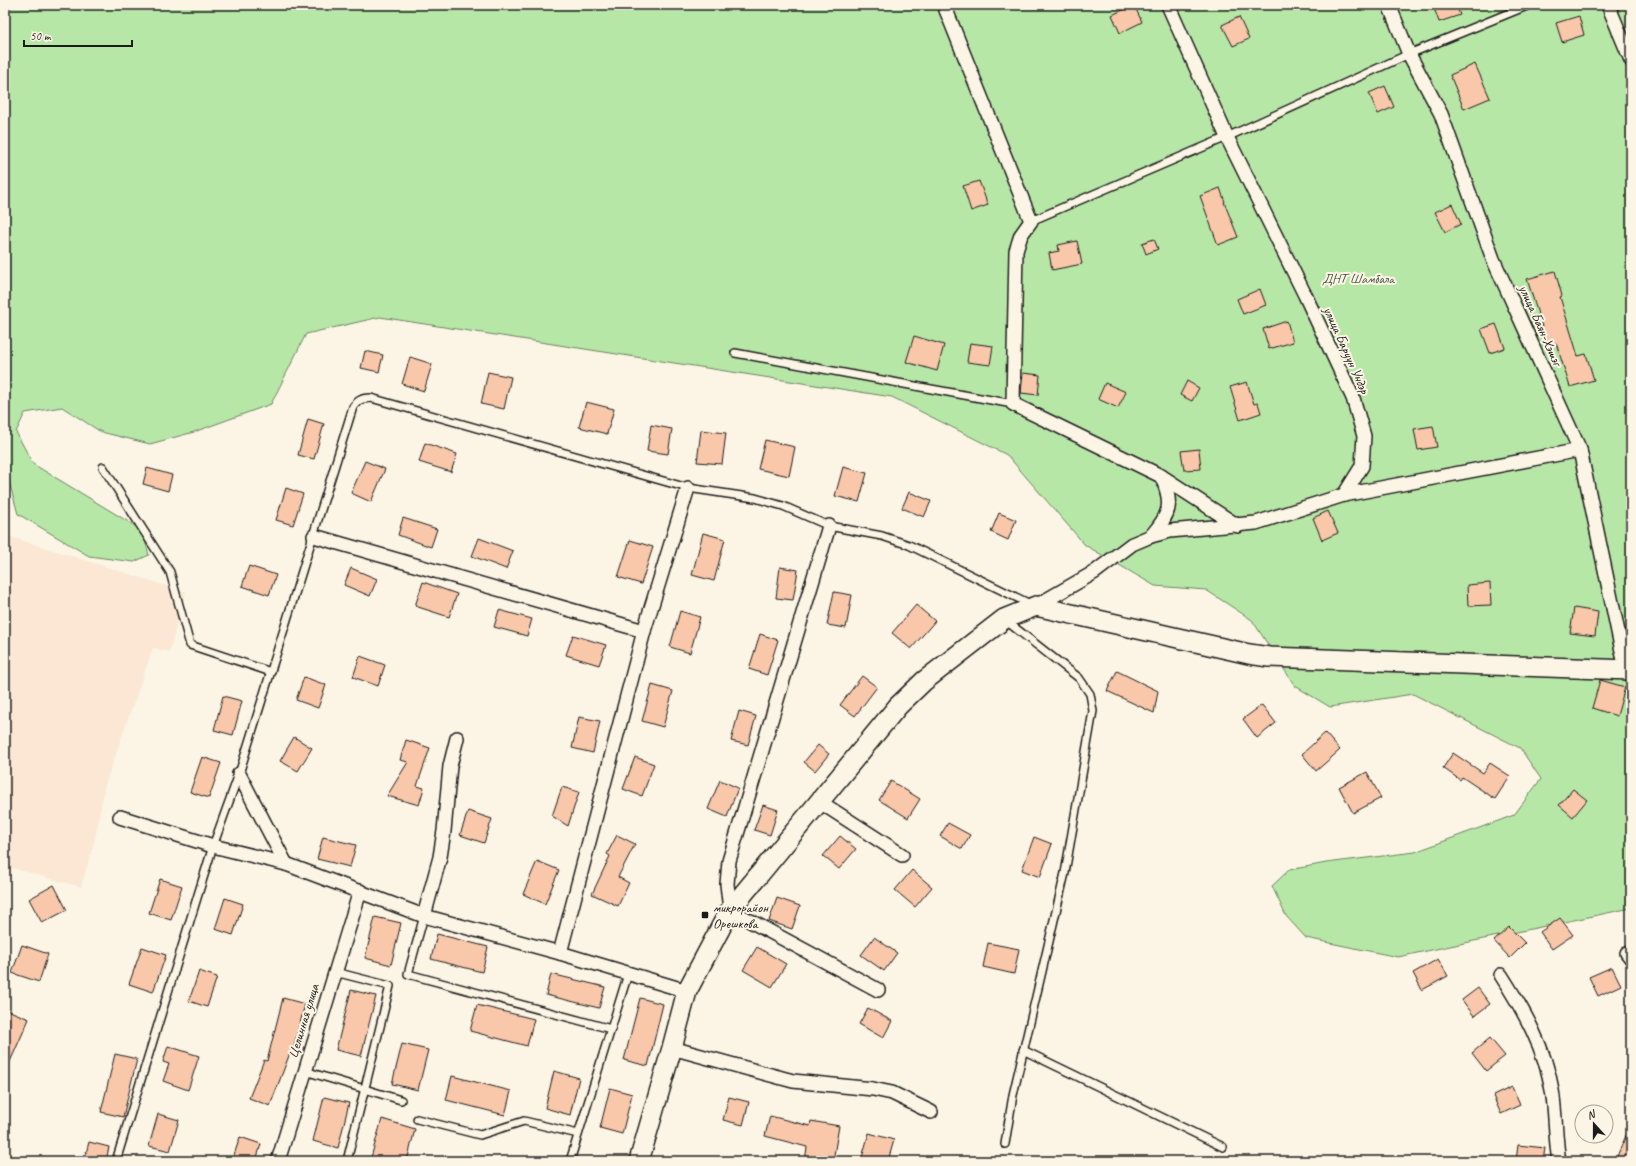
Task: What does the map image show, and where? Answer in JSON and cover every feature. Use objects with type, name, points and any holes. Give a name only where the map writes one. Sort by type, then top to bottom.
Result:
[{"type":"street","points":[[944,5],[1031,221],[1021,235],[1016,251],[1013,404],[1161,476],[1238,526]]},
{"type":"street","name":"улица Баруун Ундэр","points":[[1168,5],[1227,137],[1305,295],[1353,398],[1364,436],[1362,466],[1344,495]]},
{"type":"street","name":"улица Баян-Хэшэг","points":[[1389,5],[1410,54],[1441,114],[1493,259],[1580,450],[1629,670]]},
{"type":"street","points":[[1608,5],[1631,60]]},
{"type":"street","points":[[639,1161],[687,992],[730,910],[898,706],[924,681],[1004,619],[1036,606],[1095,572],[1132,544],[1151,536],[1170,531],[1238,526],[1256,523],[1344,495],[1580,450]]},
{"type":"street","points":[[1151,536],[1162,524],[1168,508],[1168,491],[1161,476]]},
{"type":"street","points":[[560,953],[644,631],[688,488]]},
{"type":"street","points":[[730,910],[727,884],[729,861],[829,526]]},
{"type":"street","points":[[314,536],[644,631]]},
{"type":"street","points":[[1036,606],[1249,654],[1629,670]]},
{"type":"street","points":[[424,916],[440,857],[450,766],[457,738]]},
{"type":"street","points":[[238,774],[286,864]]},
{"type":"street","points":[[820,802],[902,855]]},
{"type":"street","points":[[120,816],[213,846],[286,864],[424,916],[560,953],[687,992]]},
{"type":"street","name":"Целинная улица","points":[[278,1161],[360,891]]},
{"type":"street","points":[[730,910],[878,990]]},
{"type":"street","points":[[1501,975],[1519,1003],[1532,1028],[1545,1063],[1552,1090],[1559,1161]]},
{"type":"street","points":[[672,1048],[793,1081],[873,1089],[892,1093],[931,1112]]},
{"type":"lane","points":[[1031,221],[1227,137],[1410,54],[1529,5]]},
{"type":"lane","points":[[735,353],[1013,404]]},
{"type":"lane","points":[[116,1161],[213,846],[271,672],[353,407],[357,401],[364,398],[371,398],[688,488],[755,498],[783,506],[829,526],[882,536],[909,545],[1036,606]]},
{"type":"lane","points":[[103,466],[170,572],[190,644],[271,672]]},
{"type":"lane","points":[[1004,619],[1079,678],[1090,694],[1094,711],[1065,873],[1023,1050],[1005,1144]]},
{"type":"lane","points":[[424,916],[408,974],[611,1029]]},
{"type":"lane","points":[[335,972],[390,986],[347,1161]]},
{"type":"lane","points":[[570,1161],[628,974]]},
{"type":"lane","points":[[1023,1050],[1223,1147]]},
{"type":"lane","points":[[305,1071],[401,1100]]},
{"type":"lane","points":[[417,1119],[480,1135],[524,1121],[578,1134]]},
{"type":"shaded area","points":[[5,535],[186,592],[169,652],[153,648],[105,785],[95,839],[81,887],[5,866]]},
{"type":"green space","name":"ДНТ Шамбала","points":[[5,5],[1631,5],[1631,908],[1398,957],[1306,938],[1286,916],[1272,886],[1289,870],[1326,863],[1415,852],[1514,815],[1541,779],[1520,748],[1413,694],[1330,707],[1295,686],[1252,620],[1206,590],[1155,586],[1085,545],[1007,455],[892,397],[380,317],[306,334],[271,404],[194,432],[150,444],[101,432],[62,407],[25,413],[16,432],[33,464],[142,530],[149,555],[134,562],[89,556],[18,514],[5,467]]},
{"type":"building","points":[[1134,5],[1142,22],[1120,33],[1112,15]]},
{"type":"building","points":[[1433,5],[1456,5],[1460,15],[1439,22]]},
{"type":"building","points":[[1579,16],[1584,35],[1562,42],[1556,23]]},
{"type":"building","points":[[1239,17],[1249,39],[1233,46],[1222,25]]},
{"type":"building","points":[[1475,64],[1490,98],[1464,109],[1450,75]]},
{"type":"building","points":[[1385,86],[1394,107],[1378,114],[1369,93]]},
{"type":"building","points":[[979,181],[988,205],[971,211],[963,186]]},
{"type":"building","points":[[1220,188],[1238,237],[1218,245],[1200,196]]},
{"type":"building","points":[[1452,204],[1461,224],[1445,232],[1435,212]]},
{"type":"building","points":[[1154,239],[1158,249],[1146,254],[1142,243]]},
{"type":"building","points":[[1077,241],[1082,264],[1052,270],[1049,253],[1059,251],[1058,245]]},
{"type":"building","points":[[1555,271],[1562,296],[1560,297],[1578,356],[1586,354],[1594,380],[1570,387],[1556,343],[1548,346],[1527,279]]},
{"type":"building","points":[[1260,289],[1266,305],[1243,314],[1237,299]]},
{"type":"building","points":[[1287,321],[1293,342],[1269,349],[1263,329]]},
{"type":"building","points":[[1496,324],[1505,348],[1490,353],[1481,329]]},
{"type":"building","points":[[914,336],[944,345],[937,371],[906,362]]},
{"type":"building","points":[[970,343],[993,346],[990,365],[967,362]]},
{"type":"building","points":[[365,351],[383,355],[379,372],[361,368]]},
{"type":"building","points":[[410,357],[432,364],[424,391],[402,384]]},
{"type":"building","points":[[488,372],[511,377],[504,409],[481,404]]},
{"type":"building","points":[[1023,373],[1040,375],[1038,395],[1021,393]]},
{"type":"building","points":[[1187,381],[1199,388],[1192,401],[1180,395]]},
{"type":"building","points":[[1247,382],[1254,404],[1258,403],[1261,413],[1240,420],[1230,387]]},
{"type":"building","points":[[1105,383],[1126,392],[1118,408],[1098,399]]},
{"type":"building","points":[[586,402],[614,409],[607,434],[579,427]]},
{"type":"building","points":[[308,419],[324,424],[314,459],[298,455]]},
{"type":"building","points":[[651,425],[672,429],[668,454],[647,451]]},
{"type":"building","points":[[1433,426],[1437,447],[1418,450],[1414,429]]},
{"type":"building","points":[[701,430],[726,433],[722,464],[697,462]]},
{"type":"building","points":[[765,440],[795,447],[789,476],[758,469]]},
{"type":"building","points":[[425,443],[457,454],[451,472],[419,462]]},
{"type":"building","points":[[1199,449],[1201,469],[1184,470],[1181,451]]},
{"type":"building","points":[[365,461],[385,469],[371,502],[351,493]]},
{"type":"building","points":[[843,467],[867,473],[859,502],[835,496]]},
{"type":"building","points":[[147,468],[172,475],[168,491],[143,484]]},
{"type":"building","points":[[286,488],[303,494],[293,525],[276,520]]},
{"type":"building","points":[[909,492],[931,501],[924,517],[902,508]]},
{"type":"building","points":[[1328,511],[1338,533],[1322,540],[1313,518]]},
{"type":"building","points":[[999,513],[1016,520],[1008,540],[991,532]]},
{"type":"building","points":[[403,518],[437,529],[431,547],[398,535]]},
{"type":"building","points":[[703,533],[725,539],[714,581],[692,575]]},
{"type":"building","points":[[479,538],[513,551],[506,569],[472,556]]},
{"type":"building","points":[[630,540],[653,547],[641,584],[618,577]]},
{"type":"building","points":[[249,566],[276,575],[269,595],[242,586]]},
{"type":"building","points":[[780,567],[798,570],[793,600],[776,598]]},
{"type":"building","points":[[351,568],[377,579],[370,596],[344,585]]},
{"type":"building","points":[[423,582],[457,594],[449,617],[415,606]]},
{"type":"building","points":[[1490,583],[1491,605],[1468,606],[1467,585]]},
{"type":"building","points":[[834,592],[852,595],[846,628],[827,625]]},
{"type":"building","points":[[916,605],[935,621],[911,649],[892,633]]},
{"type":"building","points":[[1574,608],[1598,612],[1595,636],[1570,633]]},
{"type":"building","points":[[499,610],[532,619],[527,636],[494,627]]},
{"type":"building","points":[[680,611],[700,617],[690,653],[670,647]]},
{"type":"building","points":[[760,634],[778,640],[767,675],[749,669]]},
{"type":"building","points":[[573,635],[606,645],[599,665],[566,655]]},
{"type":"building","points":[[360,656],[385,665],[378,686],[353,677]]},
{"type":"building","points":[[1117,671],[1158,691],[1154,713],[1107,691]]},
{"type":"building","points":[[862,676],[877,687],[855,716],[840,705]]},
{"type":"building","points":[[304,677],[326,685],[318,708],[296,700]]},
{"type":"building","points":[[1600,680],[1625,687],[1617,716],[1592,708]]},
{"type":"building","points":[[652,685],[673,691],[663,727],[642,721]]},
{"type":"building","points":[[223,696],[242,701],[233,735],[214,730]]},
{"type":"building","points":[[1262,705],[1276,723],[1257,738],[1243,719]]},
{"type":"building","points":[[739,711],[756,716],[748,745],[731,741]]},
{"type":"building","points":[[579,717],[600,721],[593,753],[572,748]]},
{"type":"building","points":[[1325,733],[1340,750],[1316,771],[1302,754]]},
{"type":"building","points":[[294,737],[312,748],[298,771],[280,761]]},
{"type":"building","points":[[406,740],[430,748],[417,786],[424,788],[419,805],[387,796],[408,762],[400,760]]},
{"type":"building","points":[[818,745],[829,754],[815,771],[804,762]]},
{"type":"building","points":[[1453,753],[1483,773],[1490,763],[1510,776],[1495,799],[1462,777],[1460,780],[1443,768]]},
{"type":"building","points":[[202,757],[221,763],[209,798],[190,792]]},
{"type":"building","points":[[635,757],[654,764],[642,796],[623,789]]},
{"type":"building","points":[[1367,772],[1381,798],[1353,813],[1339,787]]},
{"type":"building","points":[[720,780],[738,788],[727,817],[708,809]]},
{"type":"building","points":[[891,781],[920,799],[908,818],[879,800]]},
{"type":"building","points":[[562,787],[579,792],[568,826],[552,816]]},
{"type":"building","points":[[1573,789],[1587,800],[1573,817],[1559,805]]},
{"type":"building","points":[[763,805],[778,810],[770,835],[754,830]]},
{"type":"building","points":[[468,811],[492,819],[484,843],[460,835]]},
{"type":"building","points":[[948,823],[970,835],[962,849],[940,836]]},
{"type":"building","points":[[617,835],[635,844],[618,877],[629,883],[618,906],[592,894],[610,856],[607,854]]},
{"type":"building","points":[[840,836],[856,849],[839,869],[823,856]]},
{"type":"building","points":[[323,837],[356,845],[350,867],[317,859]]},
{"type":"building","points":[[1034,837],[1052,844],[1040,877],[1022,870]]},
{"type":"building","points":[[537,861],[559,870],[545,904],[523,894]]},
{"type":"building","points":[[912,870],[932,887],[915,907],[895,890]]},
{"type":"building","points":[[160,879],[182,886],[171,920],[149,913]]},
{"type":"building","points":[[54,885],[67,910],[42,923],[29,899]]},
{"type":"building","points":[[225,898],[243,904],[233,935],[215,929]]},
{"type":"building","points":[[777,898],[800,906],[792,929],[769,921]]},
{"type":"building","points":[[375,917],[401,923],[391,965],[365,958]]},
{"type":"building","points":[[1560,918],[1573,935],[1552,949],[1540,932]]},
{"type":"building","points":[[1509,927],[1525,943],[1510,958],[1494,941]]},
{"type":"building","points":[[437,934],[488,947],[482,972],[431,959]]},
{"type":"building","points":[[874,937],[897,953],[884,971],[861,955]]},
{"type":"building","points":[[988,943],[1019,949],[1014,974],[983,967]]},
{"type":"building","points":[[22,945],[48,954],[39,982],[12,973]]},
{"type":"building","points":[[142,947],[166,955],[153,992],[129,984]]},
{"type":"building","points":[[757,947],[786,964],[772,987],[743,970]]},
{"type":"building","points":[[1438,959],[1448,976],[1422,990],[1413,973]]},
{"type":"building","points":[[1612,967],[1621,985],[1598,996],[1589,977]]},
{"type":"building","points":[[199,971],[217,977],[207,1007],[189,1001]]},
{"type":"building","points":[[551,974],[605,987],[599,1008],[546,995]]},
{"type":"building","points":[[1478,988],[1490,1004],[1474,1016],[1462,1000]]},
{"type":"building","points":[[351,990],[376,996],[361,1056],[336,1050]]},
{"type":"building","points":[[283,998],[305,1004],[292,1054],[290,1053],[270,1106],[249,1098],[264,1060],[267,1061]]},
{"type":"building","points":[[640,998],[663,1004],[648,1066],[624,1060]]},
{"type":"building","points":[[477,1005],[534,1019],[527,1046],[470,1031]]},
{"type":"building","points":[[868,1008],[892,1021],[883,1038],[859,1024]]},
{"type":"building","points":[[5,1009],[29,1019],[5,1073]]},
{"type":"building","points":[[1490,1038],[1505,1056],[1486,1071],[1472,1053]]},
{"type":"building","points":[[402,1044],[428,1050],[418,1090],[392,1084]]},
{"type":"building","points":[[168,1046],[199,1056],[188,1090],[163,1081],[169,1064],[163,1062]]},
{"type":"building","points":[[115,1054],[137,1059],[123,1117],[101,1112]]},
{"type":"building","points":[[554,1071],[579,1078],[570,1115],[545,1108]]},
{"type":"building","points":[[452,1076],[511,1091],[505,1115],[446,1100]]},
{"type":"building","points":[[1512,1087],[1520,1105],[1501,1114],[1493,1096]]},
{"type":"building","points":[[610,1088],[632,1094],[622,1134],[600,1128]]},
{"type":"building","points":[[324,1097],[349,1103],[338,1148],[313,1141]]},
{"type":"building","points":[[729,1097],[749,1102],[743,1125],[723,1120]]},
{"type":"building","points":[[158,1114],[179,1120],[170,1151],[149,1146]]},
{"type":"building","points":[[770,1116],[810,1126],[811,1121],[839,1126],[833,1161],[805,1161],[807,1147],[765,1136]]},
{"type":"building","points":[[382,1119],[415,1129],[407,1161],[370,1161]]},
{"type":"building","points":[[1631,1124],[1631,1161],[1615,1161]]},
{"type":"building","points":[[869,1133],[894,1140],[888,1161],[861,1161]]},
{"type":"building","points":[[240,1137],[261,1144],[256,1161],[232,1161]]},
{"type":"building","points":[[89,1142],[109,1147],[106,1161],[84,1161]]},
{"type":"building","points":[[1518,1145],[1545,1148],[1543,1161],[1516,1161]]},
{"type":"place","name":"микрорайон Орешкова","points":[[705,915]]}]
